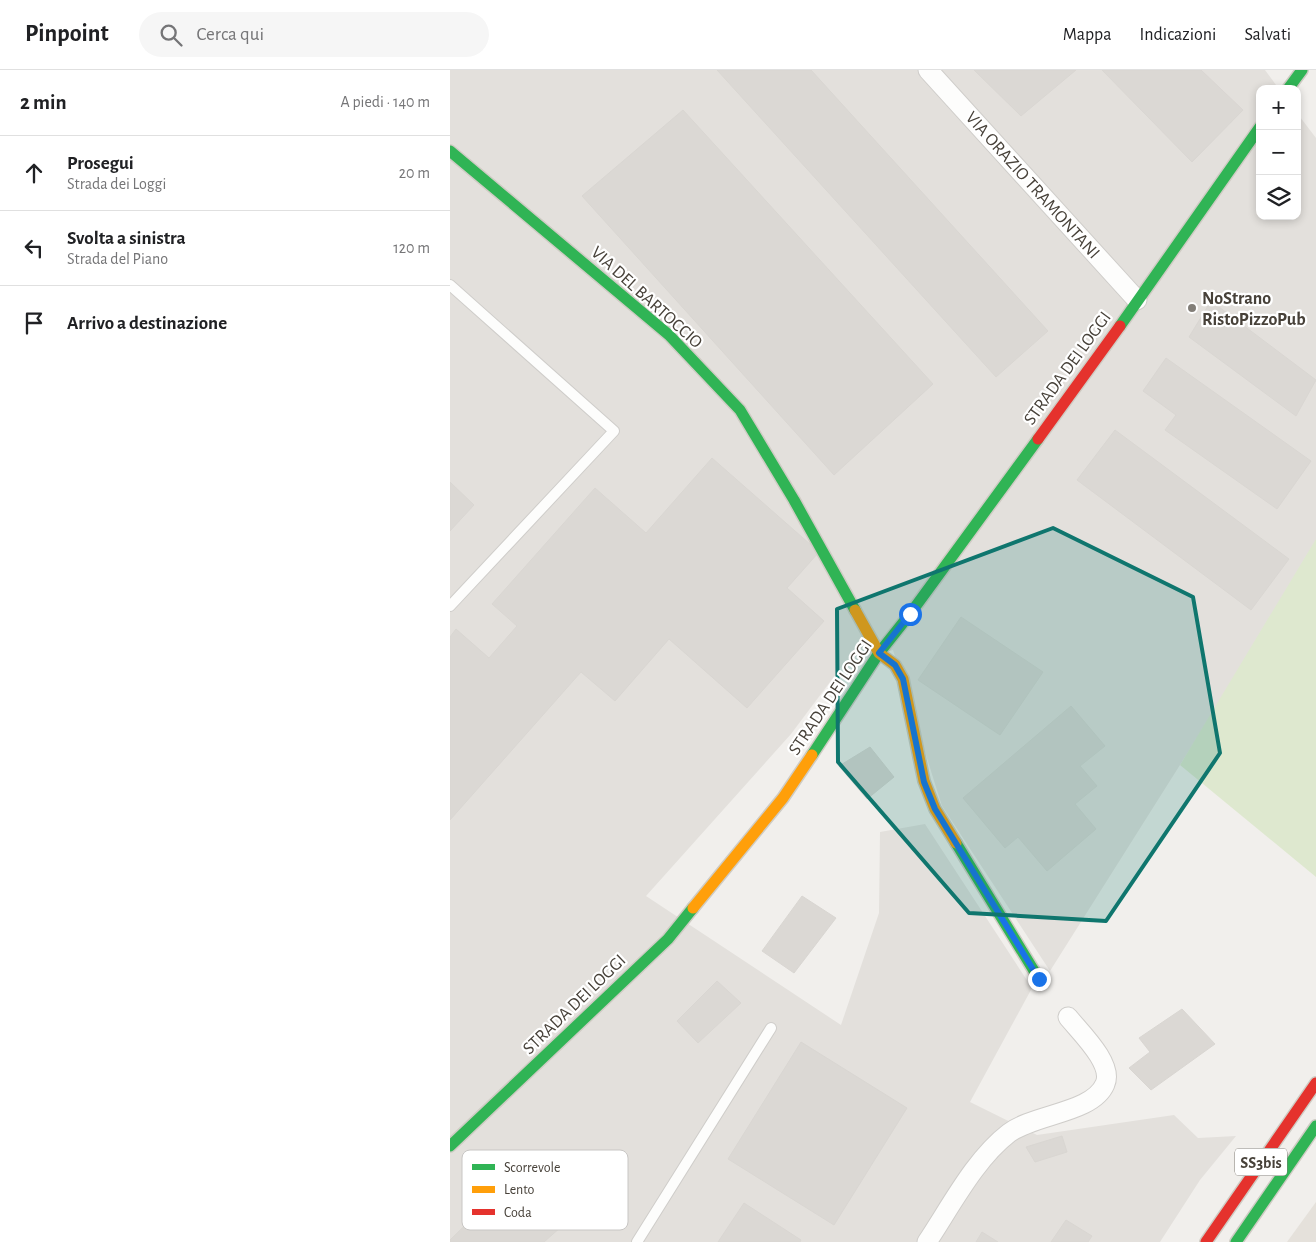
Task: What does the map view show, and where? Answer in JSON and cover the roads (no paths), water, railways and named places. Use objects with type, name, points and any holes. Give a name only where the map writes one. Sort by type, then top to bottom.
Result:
[{"type":"main road","points":[[1291,85],[1302,70]]},
{"type":"main road","name":"STRADA DEI LOGGI","points":[[450,1146],[668,939],[783,798],[879,653],[910,614],[1092,366],[1259,130]]},
{"type":"main road","name":"VIA DEL BARTOCCIO","points":[[450,151],[670,335],[740,410],[794,500],[879,653],[895,665],[903,679],[924,782],[935,809],[1039,979]]},
{"type":"main road","name":"SS3bis","points":[[1206,1242],[1316,1083]]},
{"type":"main road","name":"SS3bis","points":[[1236,1242],[1316,1126]]},
{"type":"street","name":"VIA ORAZIO TRAMONTANI","points":[[928,70],[1137,300]]},
{"type":"street","points":[[927,1242],[985,1154],[1010,1132],[1037,1120],[1086,1103],[1099,1094],[1106,1082],[1105,1069],[1099,1055],[1068,1017]]},
{"type":"lane","points":[[450,285],[614,431],[450,606]]},
{"type":"lane","points":[[637,1242],[771,1028]]},
{"type":"place","name":"NoStrano RistoPizzoPub","points":[[1192,308]]}]
